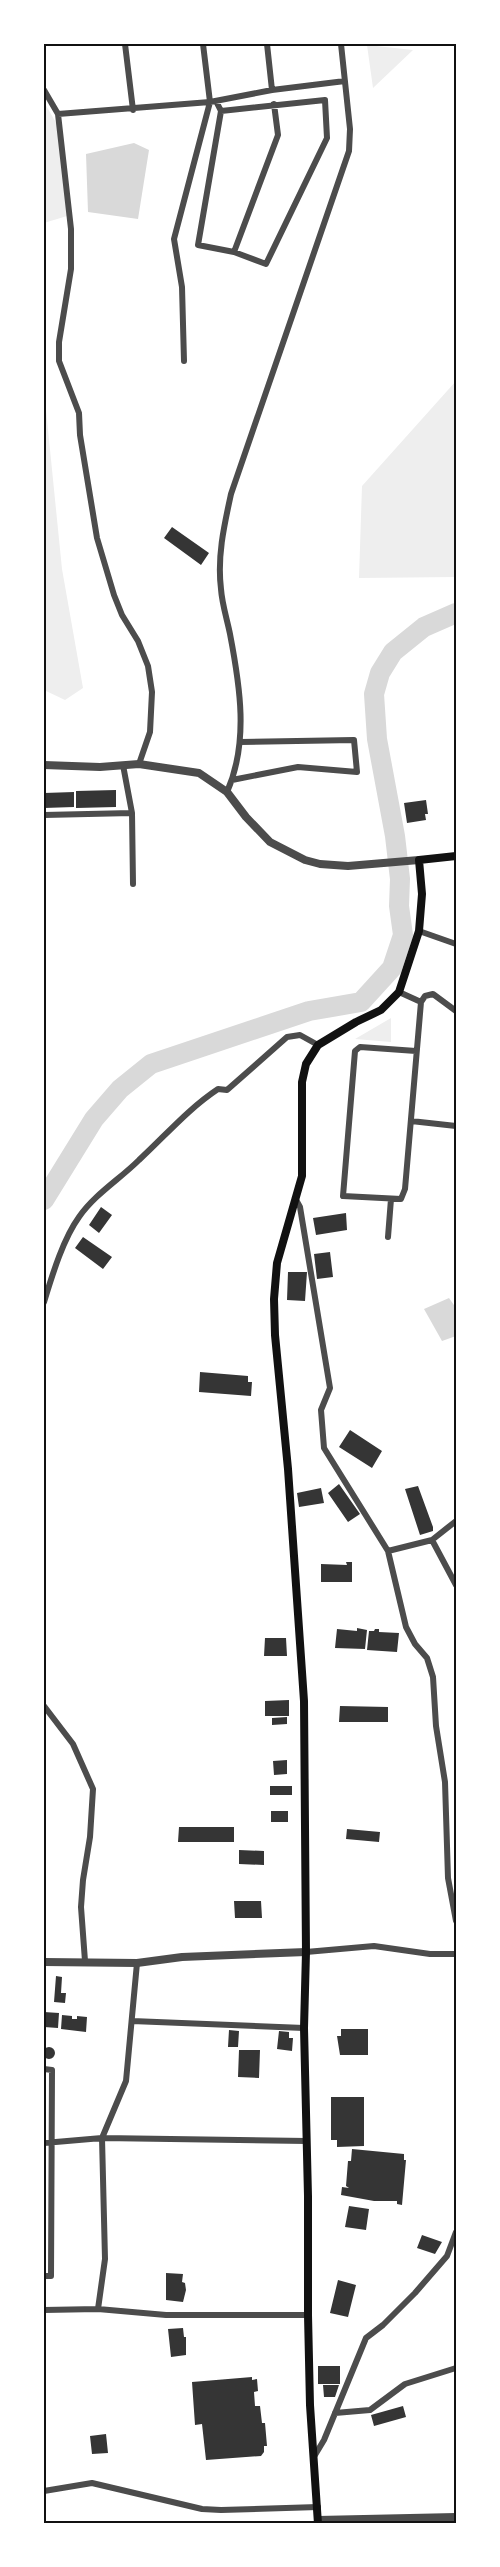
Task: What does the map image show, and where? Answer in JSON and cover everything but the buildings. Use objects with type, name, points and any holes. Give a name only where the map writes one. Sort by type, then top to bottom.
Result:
[{"type":"main road","points":[[318,2522],[310,2405],[308,2315],[304,2028],[306,1952],[304,1701],[274,1299],[277,1263],[294,1197],[302,1176],[302,1082],[306,1064],[318,1046],[348,1026],[381,1010],[399,992],[419,931],[422,894],[415,860],[456,856]]},
{"type":"street","points":[[125,44],[133,110]]},
{"type":"street","points":[[184,361],[182,287],[174,240],[213,102],[203,44]]},
{"type":"street","points":[[267,44],[272,90]]},
{"type":"street","points":[[226,792],[232,780],[240,742],[241,697],[221,592],[222,534],[231,494],[348,152],[350,129],[340,44]]},
{"type":"street","points":[[58,114],[133,110],[213,102],[272,90],[345,81]]},
{"type":"street","points":[[44,90],[58,114],[71,229],[71,269],[59,342],[59,361],[79,413],[88,487],[104,561],[122,615],[138,641],[148,666],[152,692],[150,732],[139,764]]},
{"type":"street","points":[[213,102],[220,111],[198,245],[234,252],[266,264],[327,138],[325,100],[220,111]]},
{"type":"street","points":[[234,252],[278,135],[274,104]]},
{"type":"street","points":[[232,780],[298,767],[357,772],[354,740],[240,742]]},
{"type":"street","points":[[44,765],[100,767],[139,764],[199,773],[211,779],[226,792],[270,842],[305,860],[336,866],[415,860]]},
{"type":"street","points":[[123,765],[132,813],[133,884]]},
{"type":"street","points":[[44,815],[132,813]]},
{"type":"street","points":[[419,931],[456,944]]},
{"type":"street","points":[[399,992],[421,1002]]},
{"type":"street","points":[[416,1051],[360,1047],[355,1051],[343,1196],[401,1198],[405,1189],[421,1002],[425,996],[433,994],[456,1011]]},
{"type":"street","points":[[44,1302],[61,1254],[78,1218],[96,1197],[140,1159],[193,1106],[218,1089],[227,1090],[287,1037],[300,1035],[318,1046]]},
{"type":"street","points":[[411,1120],[456,1126]]},
{"type":"street","points":[[294,1197],[300,1207],[330,1388],[321,1410],[324,1448],[388,1551],[406,1627],[415,1644],[427,1658],[433,1677],[436,1726],[445,1782],[448,1878],[456,1921]]},
{"type":"street","points":[[388,1237],[391,1199]]},
{"type":"street","points":[[388,1551],[432,1540],[456,1521]]},
{"type":"street","points":[[432,1540],[456,1585]]},
{"type":"street","points":[[44,1706],[73,1744],[93,1789],[90,1837],[81,1907],[85,1960]]},
{"type":"street","points":[[44,1962],[85,1960],[137,1963],[182,1957],[306,1952],[374,1946],[430,1954],[456,1954]]},
{"type":"street","points":[[98,2309],[105,2259],[102,2138],[126,2081],[137,1963]]},
{"type":"street","points":[[132,2021],[304,2028]]},
{"type":"street","points":[[44,2069],[52,2070],[51,2276],[44,2276]]},
{"type":"street","points":[[44,2143],[102,2138],[307,2140]]},
{"type":"street","points":[[315,2455],[324,2440],[366,2338],[383,2325],[415,2293],[447,2256],[456,2232]]},
{"type":"street","points":[[44,2310],[98,2309],[166,2315],[308,2315]]},
{"type":"street","points":[[335,2413],[370,2410],[405,2384],[456,2368]]},
{"type":"street","points":[[44,2491],[92,2483],[202,2509],[318,2507]]},
{"type":"street","points":[[318,2522],[456,2517]]},
{"type":"shaded area","points":[[367,45],[413,50],[373,88]]},
{"type":"shaded area","points":[[44,102],[62,133],[67,216],[44,223]]},
{"type":"shaded area","points":[[134,143],[149,150],[138,219],[88,212],[86,154]]},
{"type":"shaded area","points":[[456,381],[456,577],[359,578],[362,486]]},
{"type":"shaded area","points":[[44,390],[62,569],[83,688],[65,700],[44,690]]},
{"type":"shaded area","points":[[391,1018],[391,1042],[355,1039]]},
{"type":"shaded area","points":[[449,1298],[456,1308],[456,1336],[442,1341],[424,1309]]},
{"type":"waterway","points":[[44,1200],[94,1119],[120,1089],[151,1064],[309,1011],[361,1002],[392,968],[403,935],[399,906],[400,879],[395,836],[377,739],[374,694],[380,673],[393,652],[424,627],[456,613]]}]
